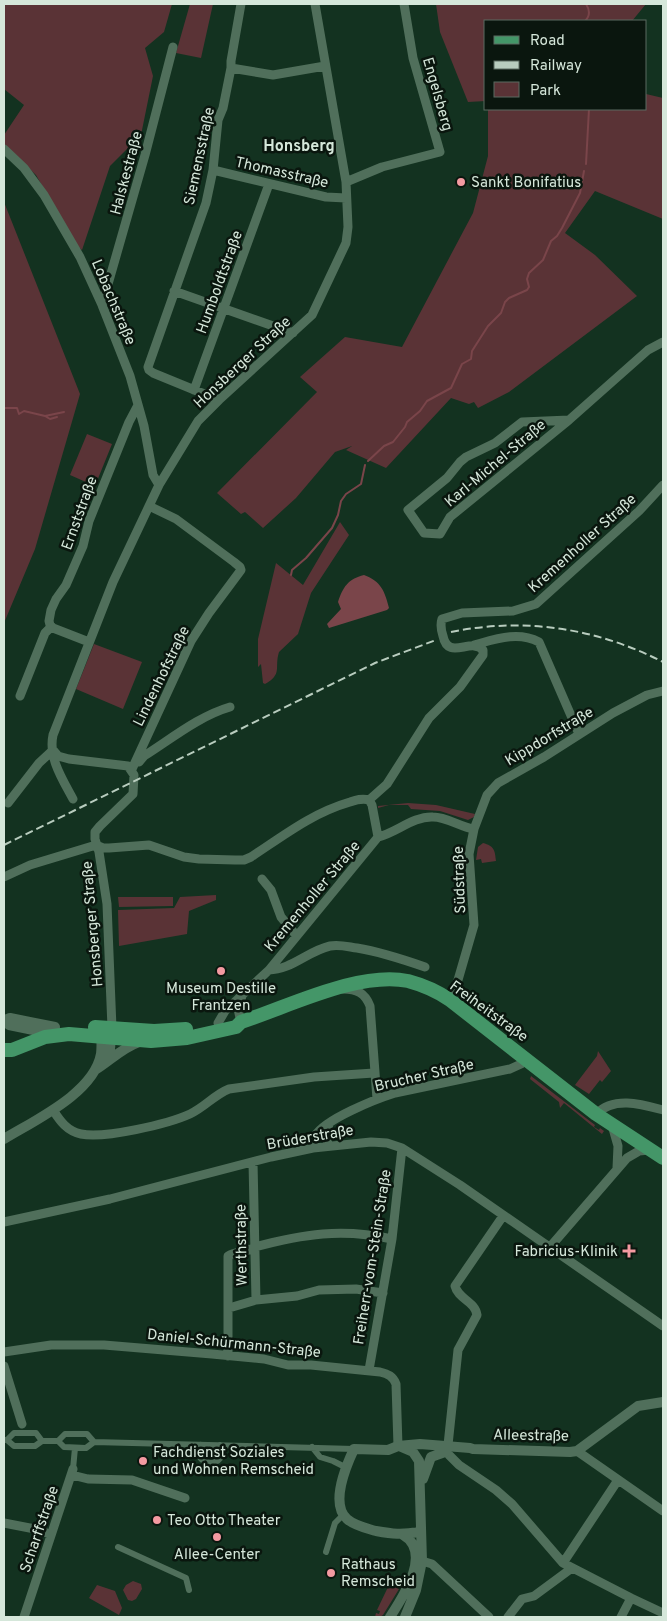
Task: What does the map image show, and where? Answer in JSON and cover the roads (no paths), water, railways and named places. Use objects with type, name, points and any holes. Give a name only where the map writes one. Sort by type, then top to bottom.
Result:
[{"type":"main road","name":"Freiheitstraße","points":[[107,1032],[151,1040],[202,1035],[236,1027],[240,1022],[338,988],[374,981],[406,981],[429,988],[450,1000],[527,1058],[596,1114],[658,1154]]},
{"type":"main road","name":"Freiheitstraße","points":[[4,1046],[9,1042],[37,1031],[56,1031],[69,1034],[170,1030],[234,1020],[240,1022]]},
{"type":"main road","name":"Freiheitstraße","points":[[4,1050],[12,1050],[56,1031]]},
{"type":"street","name":"Siemensstraße","points":[[194,390],[153,373],[148,367],[206,203],[213,170],[218,120],[224,108],[232,68],[231,61],[240,4]]},
{"type":"street","name":"Honsberger Straße","points":[[73,799],[55,764],[53,735],[113,582],[159,485],[198,421],[312,315],[346,243],[348,233],[346,182],[315,4]]},
{"type":"street","name":"Engelsberg","points":[[346,182],[382,167],[440,152],[411,51],[404,4]]},
{"type":"street","name":"Halskestraße","points":[[102,305],[145,156],[173,47]]},
{"type":"street","points":[[232,68],[273,75],[325,66]]},
{"type":"street","name":"Lobachstraße","points":[[4,149],[24,168],[44,195],[80,257],[102,305],[130,376],[144,426],[153,475],[159,485]]},
{"type":"street","name":"Thomasstraße","points":[[213,170],[326,197],[346,198]]},
{"type":"street","name":"Humboldtstraße","points":[[194,390],[269,184]]},
{"type":"street","points":[[174,291],[293,333]]},
{"type":"street","name":"Karl-Michel-Straße","points":[[569,420],[522,422],[490,446],[466,457],[446,478],[408,510],[424,533],[440,534],[450,517],[569,420],[641,356],[663,342]]},
{"type":"street","points":[[194,390],[219,400]]},
{"type":"street","name":"Ernststraße","points":[[53,628],[49,620],[51,610],[66,585],[83,546],[89,521],[138,404]]},
{"type":"street","name":"Kremenholler Straße","points":[[473,645],[460,648],[446,645],[441,630],[442,619],[462,613],[513,611],[536,604],[661,491]]},
{"type":"street","name":"Lindenhofstraße","points":[[132,769],[191,642],[241,570],[234,562],[176,519],[149,506]]},
{"type":"street","points":[[20,696],[45,632],[53,628],[89,642]]},
{"type":"street","points":[[473,645],[507,636],[521,637],[539,642],[579,734]]},
{"type":"street","points":[[4,878],[30,866],[96,845],[109,848],[149,845],[184,857],[244,860],[318,814],[360,799],[369,800],[387,784],[428,718],[460,687],[483,655],[483,650],[480,646],[473,645]]},
{"type":"street","name":"Kippdorfstraße","points":[[474,829],[487,796],[498,783],[638,699],[663,691]]},
{"type":"street","name":"Lindenhofstraße","points":[[132,769],[144,756],[218,710],[230,706]]},
{"type":"street","points":[[8,803],[39,763],[53,750],[58,756],[69,759],[118,764],[132,769]]},
{"type":"street","name":"Honsberger Straße","points":[[107,1032],[107,904],[100,852],[94,839],[95,832],[100,826],[133,794],[135,784],[132,769]]},
{"type":"street","name":"Kremenholler Straße","points":[[218,1023],[226,1011],[269,970],[378,837],[372,805],[369,800]]},
{"type":"street","name":"Südstraße","points":[[378,837],[389,835],[429,817],[443,819],[474,829],[469,854],[474,925],[458,980],[450,1000]]},
{"type":"street","points":[[262,879],[272,890],[281,917],[296,935]]},
{"type":"street","points":[[269,970],[277,970],[325,948],[336,945],[387,954],[425,967]]},
{"type":"street","points":[[338,988],[350,989],[360,993],[367,998],[370,1006],[377,1099]]},
{"type":"street","points":[[240,1022],[238,1009],[242,996]]},
{"type":"street","points":[[37,1031],[9,1024],[4,1020],[10,1018],[56,1031]]},
{"type":"street","points":[[4,1139],[53,1110],[77,1091],[107,1056],[110,1049],[107,1032]]},
{"type":"street","points":[[94,1070],[128,1046],[151,1040]]},
{"type":"street","name":"Brucher Straße","points":[[314,1148],[316,1134],[353,1110],[377,1099],[395,1093],[510,1069],[521,1064],[527,1058]]},
{"type":"street","points":[[53,1110],[60,1121],[67,1127],[82,1134],[121,1132],[139,1129],[188,1115],[229,1089],[304,1078],[374,1073]]},
{"type":"street","points":[[596,1114],[603,1106],[615,1103],[636,1103],[663,1110]]},
{"type":"street","points":[[328,1146],[326,1136],[329,1124]]},
{"type":"street","points":[[612,1125],[618,1146],[617,1168]]},
{"type":"street","name":"Brüderstraße","points":[[4,1222],[314,1148],[371,1142],[387,1143],[402,1148],[460,1185],[663,1326]]},
{"type":"street","name":"Freiherr-vom-Stein-Straße","points":[[369,1370],[392,1239],[402,1148]]},
{"type":"street","points":[[550,1247],[632,1153],[643,1150],[658,1154]]},
{"type":"street","name":"Werthstraße","points":[[228,1308],[256,1300],[253,1162]]},
{"type":"street","points":[[504,1216],[455,1286],[456,1293],[476,1309],[477,1315],[458,1350],[448,1450],[459,1465],[496,1490],[512,1504],[563,1563],[663,1613]]},
{"type":"street","points":[[228,1356],[228,1256],[290,1238],[320,1233],[352,1234],[392,1239]]},
{"type":"street","points":[[256,1300],[297,1296],[330,1289],[356,1289],[383,1293]]},
{"type":"street","name":"Daniel-Schürmann-Straße","points":[[4,1352],[51,1345],[95,1345],[264,1359],[288,1365],[311,1364],[369,1370],[389,1375],[396,1384],[398,1446]]},
{"type":"street","points":[[4,1366],[23,1428]]},
{"type":"street","name":"Alleestraße","points":[[58,1441],[64,1448],[86,1448],[94,1442],[388,1450],[398,1446],[448,1450],[470,1448],[473,1450],[570,1452],[577,1451],[638,1406],[663,1402]]},
{"type":"street","name":"Alleestraße","points":[[42,1441],[36,1433],[23,1428],[14,1432],[5,1440],[14,1446],[35,1446],[42,1441],[58,1441],[65,1434],[87,1434],[94,1442]]},
{"type":"street","points":[[201,1445],[199,1451],[202,1460],[218,1464],[222,1454],[220,1445]]},
{"type":"street","points":[[398,1446],[413,1452],[424,1461],[424,1475],[420,1493],[422,1561],[416,1590],[404,1617]]},
{"type":"street","points":[[312,1447],[320,1457],[347,1468]]},
{"type":"street","name":"Scharffstraße","points":[[24,1617],[72,1472],[75,1448]]},
{"type":"street","points":[[354,1449],[342,1482],[340,1495],[340,1506],[344,1515],[356,1525],[402,1535],[412,1541],[415,1551],[415,1562],[407,1588],[390,1617]]},
{"type":"street","name":"Alleestraße","points":[[424,1461],[448,1450]]},
{"type":"street","points":[[577,1451],[663,1511]]},
{"type":"street","points":[[72,1472],[88,1479],[132,1480],[185,1498]]},
{"type":"street","points":[[563,1563],[618,1480]]},
{"type":"street","points":[[326,1552],[335,1522],[344,1515]]},
{"type":"street","points":[[4,1523],[40,1530],[51,1535]]},
{"type":"street","points":[[402,1535],[418,1532],[420,1528]]},
{"type":"street","points":[[118,1547],[186,1578],[189,1590]]},
{"type":"street","points":[[422,1561],[432,1564],[489,1617]]},
{"type":"street","points":[[508,1617],[522,1599],[534,1596],[572,1568]]},
{"type":"street","points":[[621,1617],[631,1598]]},
{"type":"waterway","points":[[586,4],[589,13],[586,20]]},
{"type":"waterway","points":[[586,164],[589,110]]},
{"type":"waterway","points":[[368,461],[384,446],[393,442],[407,422],[420,411],[427,401],[451,388],[462,364],[471,359],[472,351],[488,326],[501,313],[505,302],[509,298],[527,290],[529,287],[527,279],[529,273],[543,260],[551,241],[562,228],[580,193],[584,171]]},
{"type":"waterway","points":[[4,408],[17,408],[19,414],[24,411],[45,416],[64,412]]},
{"type":"waterway","points":[[45,416],[50,419],[57,417]]},
{"type":"waterway","points":[[291,575],[292,570],[306,558],[332,528],[338,515],[341,501],[346,494],[361,484],[365,465]]},
{"type":"railway","points":[[451,632],[506,626],[560,629],[612,641],[638,650],[663,662]]},
{"type":"railway","points":[[4,845],[375,663],[436,640]]},
{"type":"place","name":"Sankt Bonifatius","points":[[461,182]]},
{"type":"place","name":"Museum Destille Frantzen","points":[[221,971]]},
{"type":"place","name":"Fabricius-Klinik","points":[[629,1251]]},
{"type":"place","name":"Fachdienst Soziales und Wohnen Remscheid","points":[[143,1461]]},
{"type":"place","name":"Teo Otto Theater","points":[[157,1520]]},
{"type":"place","name":"Allee-Center","points":[[217,1537]]},
{"type":"place","name":"Rathaus Remscheid","points":[[331,1573]]},
{"type":"district","name":"Honsberg","points":[[299,145]]}]
